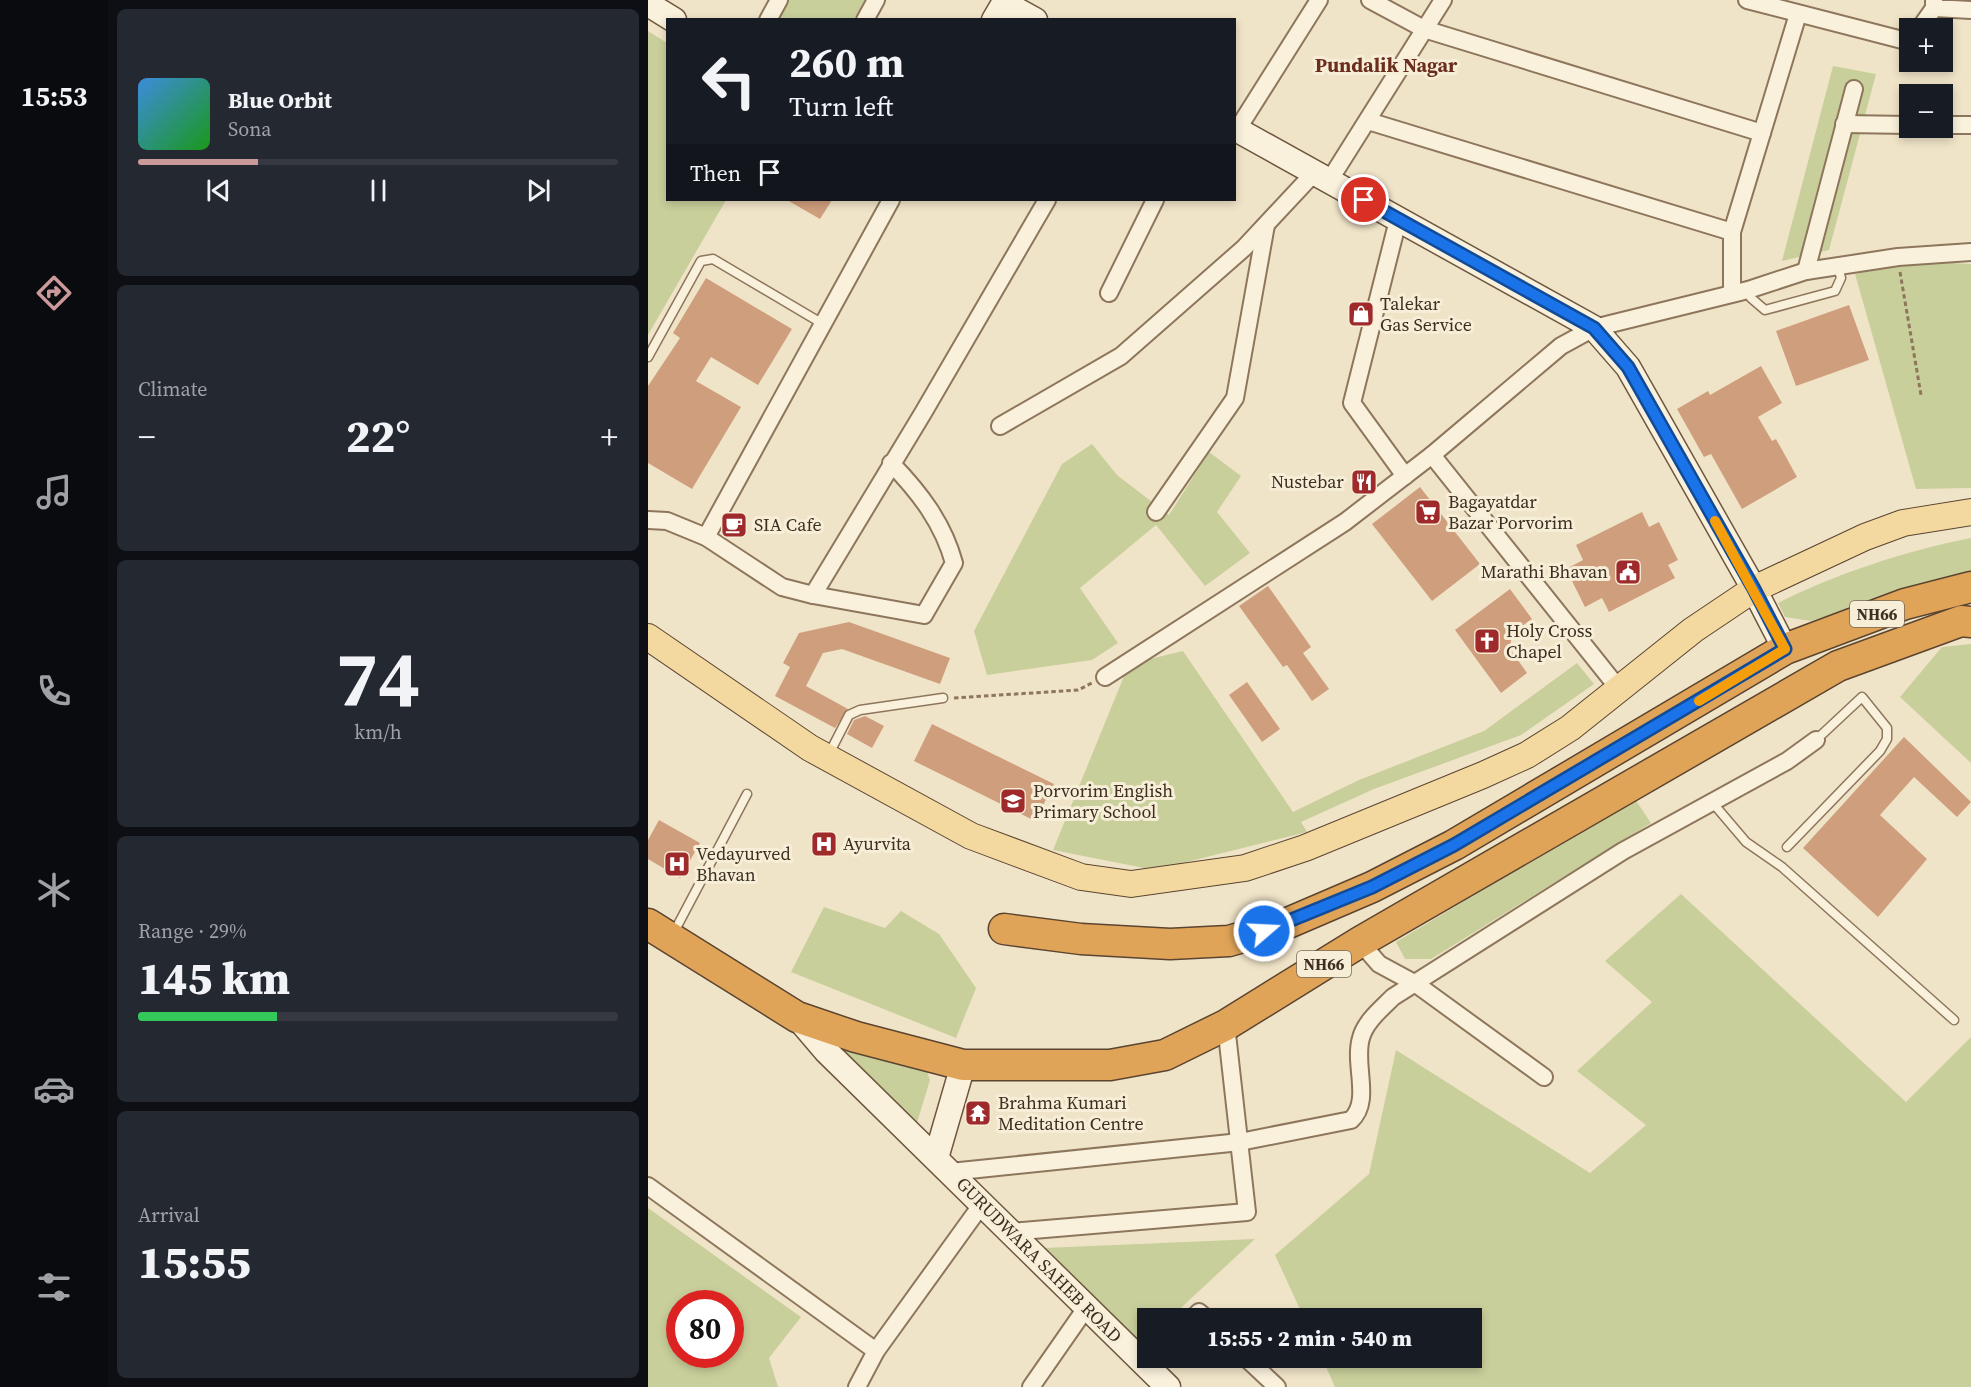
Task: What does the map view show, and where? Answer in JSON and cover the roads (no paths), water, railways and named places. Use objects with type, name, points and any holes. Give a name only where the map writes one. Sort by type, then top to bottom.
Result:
[{"type":"highway","name":"NH66","points":[[1785,649],[1905,604],[1971,587]]},
{"type":"highway","name":"NH66","points":[[660,931],[797,1017],[856,1037],[963,1065],[1110,1065],[1165,1055],[1226,1025],[1360,942],[1838,666],[1961,621],[1971,622]]},
{"type":"highway","points":[[1004,928],[1081,939],[1170,944],[1229,941],[1281,926],[1372,887],[1454,845],[1785,649]]},
{"type":"main road","points":[[648,637],[827,757],[970,836],[1082,877],[1131,884],[1245,868],[1305,848],[1527,755],[1570,728],[1694,630],[1754,589],[1865,537],[1903,523],[1971,512]]},
{"type":"street","points":[[769,18],[779,0]]},
{"type":"street","points":[[866,18],[876,0]]},
{"type":"street","points":[[1319,0],[1236,129],[1594,328],[1628,367],[1754,589],[1785,649]]},
{"type":"street","points":[[1370,0],[1424,29],[1762,133]]},
{"type":"street","points":[[1000,426],[1121,356],[1322,177],[1368,121],[1443,0]]},
{"type":"street","points":[[1747,0],[1899,39]]},
{"type":"street","points":[[653,4],[671,18]]},
{"type":"street","points":[[1926,18],[1934,4],[1971,10]]},
{"type":"street","points":[[1001,6],[1030,18]]},
{"type":"street","points":[[1740,291],[1732,232],[1798,14]]},
{"type":"street","points":[[1806,271],[1854,89]]},
{"type":"street","points":[[1368,121],[1732,232]]},
{"type":"street","points":[[1844,124],[1899,125]]},
{"type":"street","points":[[1953,125],[1971,125]]},
{"type":"street","points":[[705,537],[890,201]]},
{"type":"street","points":[[813,595],[1046,201]]},
{"type":"street","points":[[1109,292],[1154,201]]},
{"type":"street","points":[[1398,220],[1352,403],[1405,476]]},
{"type":"street","points":[[1156,512],[1235,398],[1266,225]]},
{"type":"street","points":[[1105,677],[1345,522],[1432,455],[1561,346],[1594,328],[1740,291],[1806,271],[1898,257],[1971,252]]},
{"type":"street","points":[[1432,455],[1619,689]]},
{"type":"street","points":[[648,520],[667,521],[705,537],[782,587],[813,595],[924,615],[954,563],[946,536],[920,494],[891,463]]},
{"type":"street","points":[[963,1065],[943,1165],[1240,1142],[1351,1120],[1359,1113],[1361,1101],[1357,1054],[1361,1035],[1375,1015],[1393,997],[1623,851],[1787,761],[1816,740]]},
{"type":"street","points":[[1360,942],[1379,964],[1416,984],[1544,1077]]},
{"type":"street","name":"GURUDWARA SAHEB ROAD","points":[[797,1017],[826,1051],[1086,1308],[1137,1350]]},
{"type":"street","points":[[1010,1232],[1247,1212],[1226,1025]]},
{"type":"street","points":[[648,1186],[876,1351]]},
{"type":"street","points":[[856,1387],[876,1351],[982,1204]]},
{"type":"street","points":[[1031,1387],[1086,1308]]},
{"type":"street","name":"GURUDWARA SAHEB ROAD","points":[[1155,1368],[1168,1387]]},
{"type":"street","points":[[1257,1368],[1277,1387]]},
{"type":"lane","points":[[648,357],[701,261],[705,258],[713,259],[823,324]]},
{"type":"lane","points":[[1740,291],[1765,310],[1835,291],[1841,278],[1838,267]]},
{"type":"lane","points":[[1787,847],[1880,751],[1887,739],[1887,728],[1862,697],[1816,740]]},
{"type":"lane","points":[[827,757],[849,715],[860,710],[943,698]]},
{"type":"lane","points":[[660,931],[747,794]]},
{"type":"lane","points":[[1712,802],[1746,842],[1782,867],[1954,1020]]},
{"type":"place","name":"Talekar Gas Service","points":[[1361,314]]},
{"type":"place","name":"Nustebar","points":[[1364,482]]},
{"type":"place","name":"Bagayatdar Bazar Porvorim","points":[[1428,512]]},
{"type":"place","name":"SIA Cafe","points":[[734,525]]},
{"type":"place","name":"Marathi Bhavan","points":[[1628,572]]},
{"type":"place","name":"Holy Cross Chapel","points":[[1487,641]]},
{"type":"place","name":"Porvorim English Primary School","points":[[1013,801]]},
{"type":"place","name":"Ayurvita","points":[[824,844]]},
{"type":"place","name":"Vedayurved Bhavan","points":[[677,864]]},
{"type":"place","name":"Brahma Kumari Meditation Centre","points":[[978,1113]]},
{"type":"district","name":"Pundalik Nagar","points":[[1386,65]]}]
